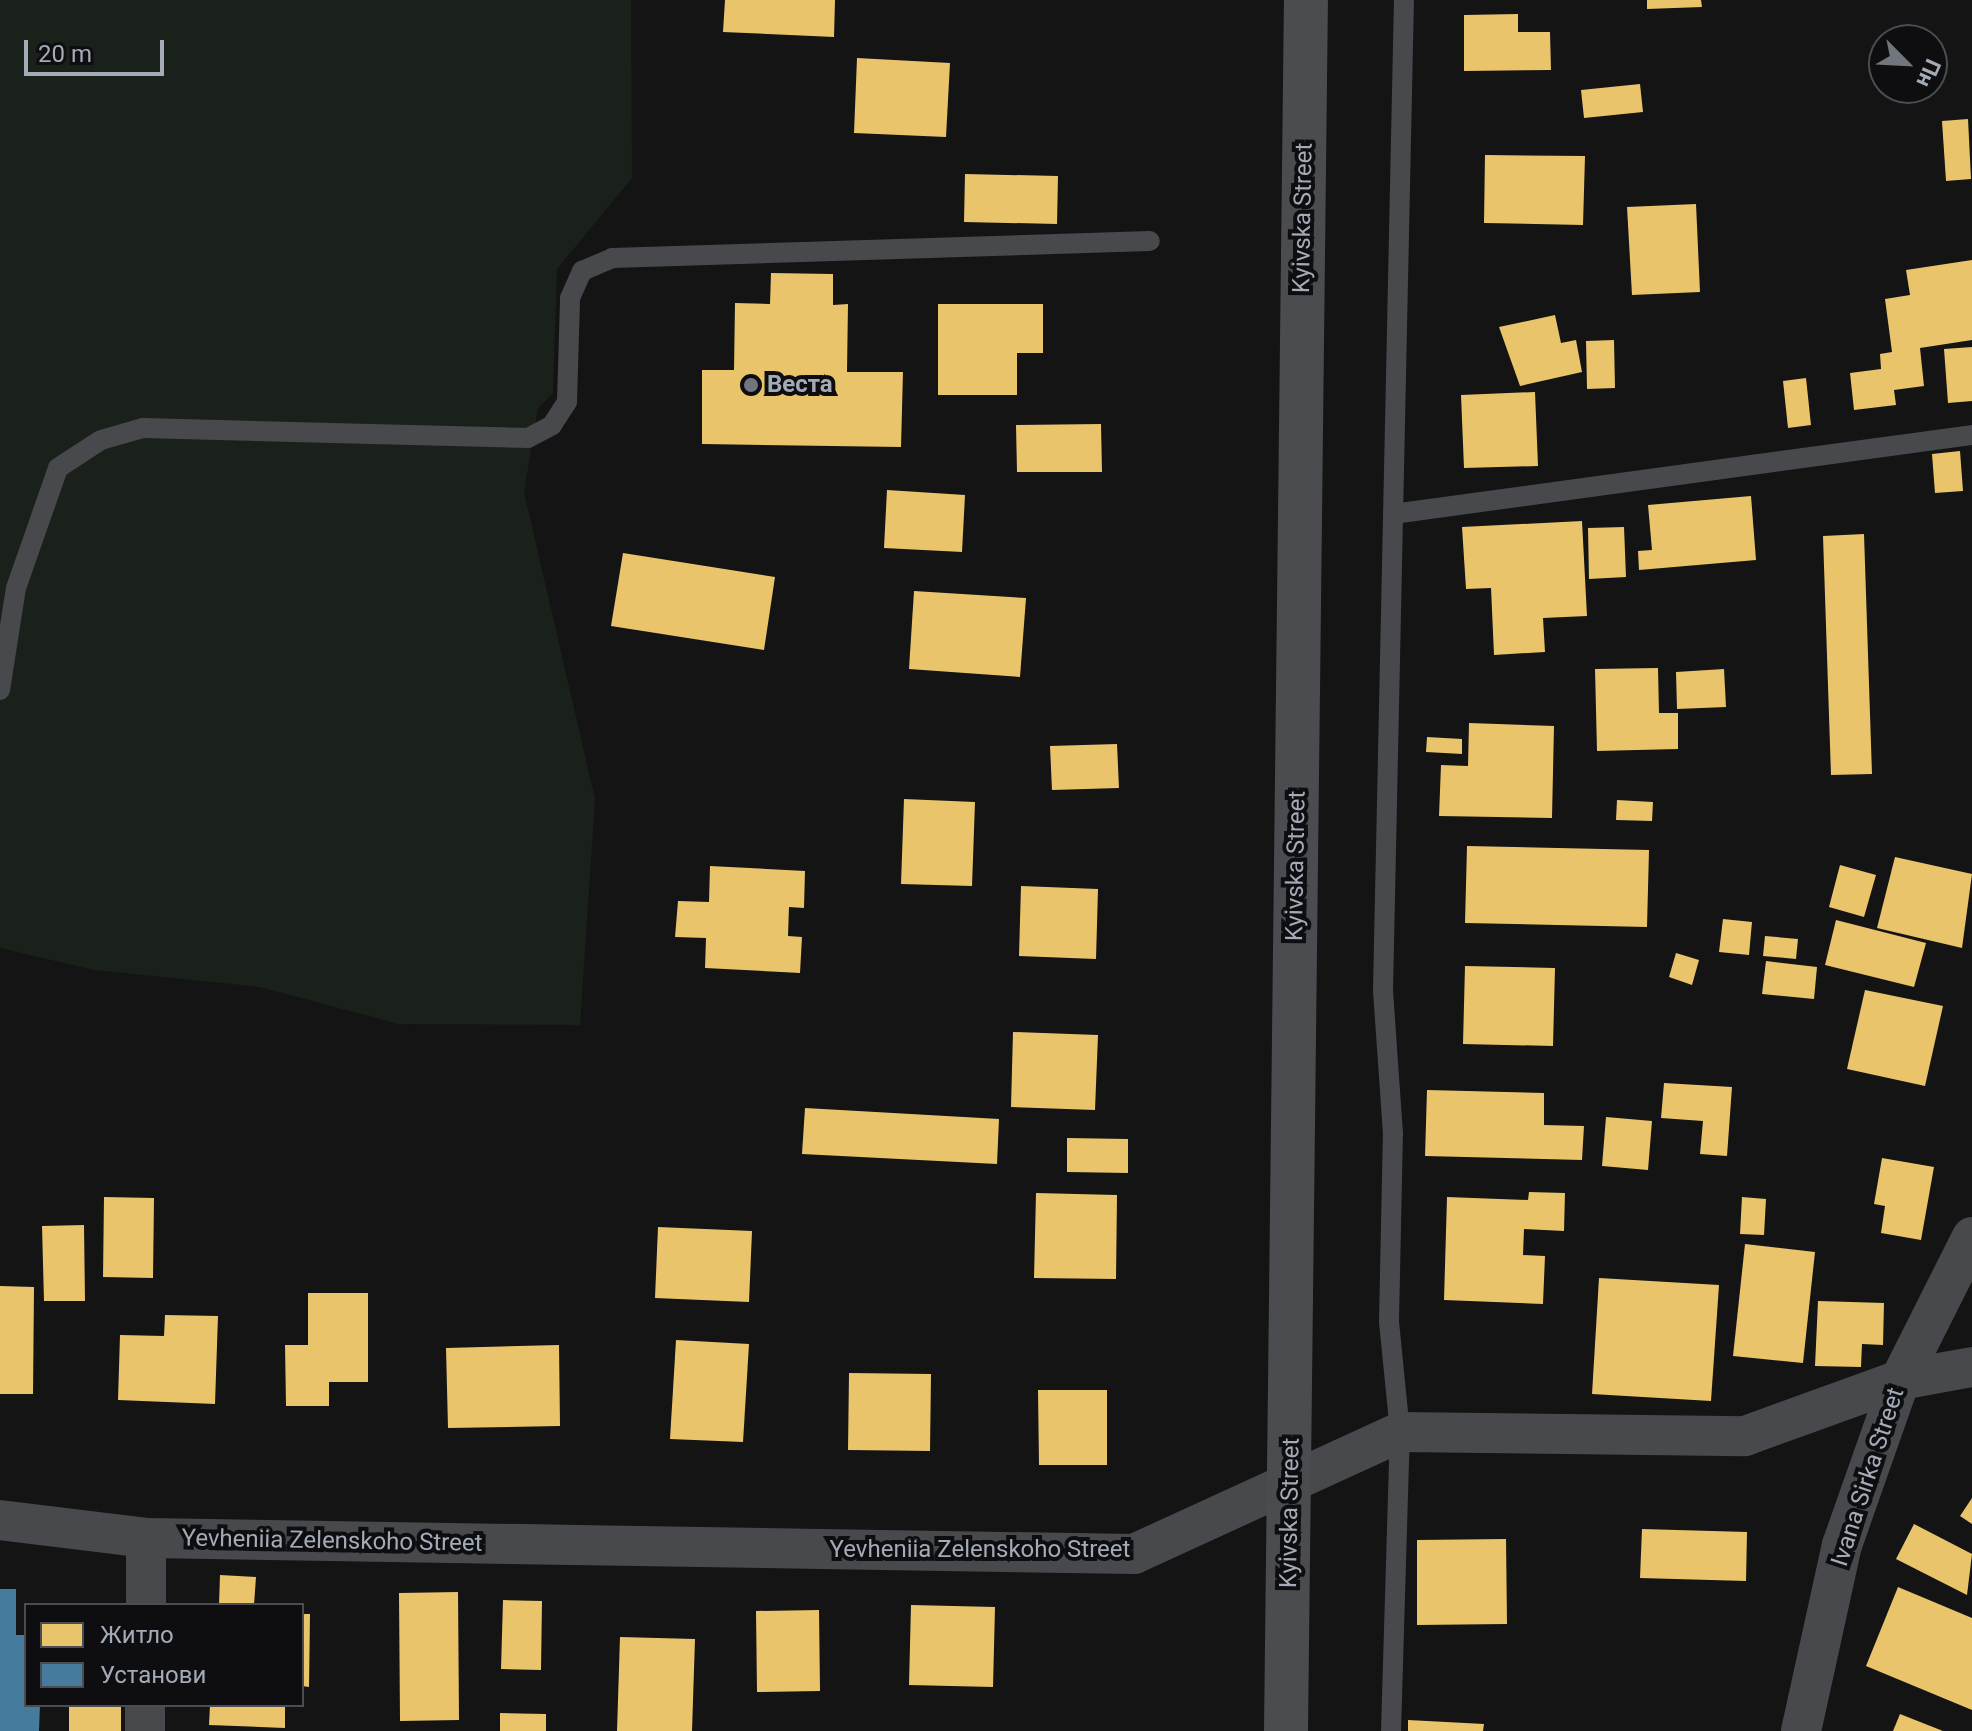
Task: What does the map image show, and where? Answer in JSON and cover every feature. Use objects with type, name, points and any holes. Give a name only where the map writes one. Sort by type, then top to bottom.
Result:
[{"type":"main road","name":"Kyivska Street","points":[[1286,1731],[1306,0]]},
{"type":"street","name":"Ivana Sirka Street","points":[[1801,1731],[1842,1545],[1900,1380],[1972,1237]]},
{"type":"street","name":"Yevheniia Zelenskoho Street","points":[[0,1520],[146,1538],[1134,1554],[1400,1432],[1745,1436],[1900,1380],[1972,1367]]},
{"type":"street","points":[[146,1538],[146,1603]]},
{"type":"street","points":[[145,1707],[145,1731]]},
{"type":"lane","points":[[1391,1731],[1400,1432],[1389,1321],[1393,1134],[1383,991],[1404,0]]},
{"type":"lane","points":[[0,690],[16,588],[58,468],[101,440],[143,428],[528,438],[552,425],[567,402],[570,298],[582,271],[612,258],[1150,241]]},
{"type":"lane","points":[[1393,514],[1972,435]]},
{"type":"shaded area","points":[[0,0],[631,0],[632,178],[557,269],[553,393],[538,408],[524,492],[595,799],[580,1025],[399,1024],[260,987],[94,970],[0,948]]},
{"type":"building: Житло","points":[[725,0],[835,0],[834,37],[723,32]]},
{"type":"building: Житло","points":[[1647,0],[1701,0],[1702,7],[1647,9]]},
{"type":"building: Житло","points":[[1518,14],[1518,32],[1550,32],[1551,70],[1464,71],[1464,15]]},
{"type":"building: Житло","points":[[857,58],[950,63],[946,137],[854,133]]},
{"type":"building: Житло","points":[[1640,84],[1643,112],[1584,118],[1581,90]]},
{"type":"building: Житло","points":[[1968,119],[1971,179],[1946,181],[1942,121]]},
{"type":"building: Житло","points":[[1485,155],[1585,156],[1583,225],[1484,223]]},
{"type":"building: Житло","points":[[965,174],[1058,176],[1057,224],[964,222]]},
{"type":"building: Житло","points":[[1696,204],[1700,292],[1632,295],[1627,207]]},
{"type":"building: Житло","points":[[1972,260],[1972,340],[1920,348],[1924,386],[1894,390],[1896,405],[1854,410],[1850,373],[1881,369],[1880,354],[1892,352],[1885,299],[1910,295],[1906,270]]},
{"type":"building: Житло","points":[[771,273],[833,274],[833,305],[848,304],[847,372],[903,372],[901,447],[702,444],[702,370],[734,370],[735,303],[770,304]]},
{"type":"building: Житло","points":[[938,304],[1043,304],[1043,353],[1017,353],[1017,395],[938,395]]},
{"type":"building: Житло","points":[[1555,315],[1561,343],[1576,340],[1582,372],[1520,386],[1499,327]]},
{"type":"building: Житло","points":[[1614,340],[1615,388],[1587,389],[1586,341]]},
{"type":"building: Житло","points":[[1972,347],[1972,401],[1948,403],[1944,349]]},
{"type":"building: Житло","points":[[1806,378],[1811,425],[1788,428],[1783,381]]},
{"type":"building: Житло","points":[[1535,392],[1538,466],[1464,468],[1461,395]]},
{"type":"building: Житло","points":[[1101,424],[1102,472],[1017,472],[1016,425]]},
{"type":"building: Житло","points":[[1960,451],[1963,491],[1935,493],[1932,454]]},
{"type":"building: Житло","points":[[887,490],[965,495],[962,552],[884,548]]},
{"type":"building: Житло","points":[[1751,496],[1756,560],[1639,570],[1638,551],[1652,550],[1648,505]]},
{"type":"building: Житло","points":[[1582,521],[1587,616],[1543,618],[1545,652],[1494,655],[1491,588],[1466,589],[1462,527]]},
{"type":"building: Житло","points":[[1624,527],[1626,577],[1589,579],[1588,528]]},
{"type":"building: Житло","points":[[1864,534],[1872,774],[1831,775],[1823,536]]},
{"type":"building: Житло","points":[[623,553],[775,577],[764,650],[611,626]]},
{"type":"building: Житло","points":[[914,591],[1026,598],[1020,677],[909,669]]},
{"type":"building: Житло","points":[[1658,668],[1659,713],[1678,713],[1678,749],[1597,751],[1595,669]]},
{"type":"building: Житло","points":[[1724,669],[1726,707],[1677,709],[1676,672]]},
{"type":"building: Житло","points":[[1469,723],[1554,726],[1552,818],[1439,816],[1441,765],[1468,766]]},
{"type":"building: Житло","points":[[1427,737],[1462,739],[1462,754],[1426,752]]},
{"type":"building: Житло","points":[[1117,744],[1119,788],[1052,790],[1050,746]]},
{"type":"building: Житло","points":[[904,799],[975,802],[972,886],[901,884]]},
{"type":"building: Житло","points":[[1617,800],[1653,802],[1652,821],[1616,820]]},
{"type":"building: Житло","points":[[1467,846],[1649,850],[1647,927],[1465,923]]},
{"type":"building: Житло","points":[[1895,857],[1972,874],[1962,948],[1877,928]]},
{"type":"building: Житло","points":[[1840,865],[1876,875],[1864,917],[1829,907]]},
{"type":"building: Житло","points":[[710,866],[805,871],[804,908],[789,907],[788,936],[802,937],[800,973],[705,968],[706,938],[675,937],[678,901],[709,902]]},
{"type":"building: Житло","points":[[1021,886],[1098,889],[1096,959],[1019,956]]},
{"type":"building: Житло","points":[[1723,919],[1752,922],[1749,955],[1719,952]]},
{"type":"building: Житло","points":[[1836,920],[1926,943],[1914,987],[1825,965]]},
{"type":"building: Житло","points":[[1765,936],[1798,939],[1796,959],[1763,956]]},
{"type":"building: Житло","points":[[1676,953],[1699,960],[1692,985],[1669,977]]},
{"type":"building: Житло","points":[[1766,961],[1817,967],[1814,999],[1762,994]]},
{"type":"building: Житло","points":[[1465,966],[1555,968],[1553,1046],[1463,1044]]},
{"type":"building: Житло","points":[[1865,990],[1943,1006],[1925,1086],[1847,1069]]},
{"type":"building: Житло","points":[[1013,1032],[1098,1035],[1095,1110],[1011,1107]]},
{"type":"building: Житло","points":[[1664,1083],[1732,1087],[1727,1156],[1700,1154],[1703,1121],[1661,1118]]},
{"type":"building: Житло","points":[[1427,1090],[1544,1093],[1544,1125],[1584,1126],[1582,1160],[1425,1156]]},
{"type":"building: Житло","points":[[805,1108],[999,1119],[997,1164],[802,1154]]},
{"type":"building: Житло","points":[[1606,1117],[1652,1121],[1648,1170],[1602,1166]]},
{"type":"building: Житло","points":[[1067,1138],[1128,1139],[1128,1173],[1067,1172]]},
{"type":"building: Житло","points":[[1882,1158],[1934,1167],[1921,1240],[1881,1233],[1885,1206],[1874,1204]]},
{"type":"building: Житло","points":[[1529,1192],[1565,1193],[1564,1231],[1524,1229],[1523,1255],[1545,1256],[1543,1304],[1444,1300],[1447,1197],[1528,1200]]},
{"type":"building: Житло","points":[[1036,1193],[1117,1195],[1116,1279],[1034,1278]]},
{"type":"building: Житло","points":[[104,1197],[154,1198],[153,1278],[103,1277]]},
{"type":"building: Житло","points":[[1742,1197],[1766,1199],[1764,1235],[1740,1234]]},
{"type":"building: Житло","points":[[84,1225],[85,1301],[44,1301],[42,1226]]},
{"type":"building: Житло","points":[[658,1227],[752,1231],[749,1302],[655,1298]]},
{"type":"building: Житло","points":[[1745,1244],[1815,1252],[1803,1363],[1733,1356]]},
{"type":"building: Житло","points":[[1599,1278],[1719,1285],[1711,1401],[1592,1394]]},
{"type":"building: Житло","points":[[0,1286],[34,1287],[33,1394],[0,1394]]},
{"type":"building: Житло","points":[[308,1293],[368,1293],[368,1382],[329,1382],[329,1406],[286,1406],[285,1345],[308,1345]]},
{"type":"building: Житло","points":[[1818,1301],[1884,1303],[1883,1345],[1862,1344],[1861,1367],[1815,1366]]},
{"type":"building: Житло","points":[[165,1315],[218,1316],[215,1404],[118,1400],[120,1335],[164,1336]]},
{"type":"building: Житло","points":[[676,1340],[749,1344],[743,1442],[670,1439]]},
{"type":"building: Житло","points":[[559,1345],[560,1426],[448,1428],[446,1348]]},
{"type":"building: Житло","points":[[849,1373],[931,1374],[930,1451],[848,1450]]},
{"type":"building: Житло","points":[[1038,1390],[1107,1390],[1107,1465],[1039,1465]]},
{"type":"building: Житло","points":[[1972,1498],[1972,1524],[1960,1516]]},
{"type":"building: Житло","points":[[1914,1524],[1972,1554],[1967,1595],[1896,1559]]},
{"type":"building: Житло","points":[[1642,1529],[1747,1532],[1746,1581],[1640,1578]]},
{"type":"building: Житло","points":[[1506,1539],[1507,1624],[1417,1625],[1417,1540]]},
{"type":"building: Житло","points":[[220,1575],[256,1577],[254,1603],[219,1603]]},
{"type":"building: Житло","points":[[1898,1587],[1972,1618],[1972,1710],[1866,1666]]},
{"type":"building: Житло","points":[[458,1592],[459,1720],[400,1721],[399,1593]]},
{"type":"building: Житло","points":[[503,1600],[542,1601],[541,1670],[501,1669]]},
{"type":"building: Житло","points":[[911,1605],[995,1607],[993,1687],[909,1685]]},
{"type":"building: Житло","points":[[819,1610],[820,1691],[757,1692],[756,1611]]},
{"type":"building: Житло","points":[[304,1614],[310,1614],[309,1687],[304,1686]]},
{"type":"building: Житло","points":[[620,1637],[695,1639],[692,1731],[617,1731]]},
{"type":"building: Житло","points":[[69,1707],[121,1707],[121,1731],[69,1731]]},
{"type":"building: Житло","points":[[210,1707],[285,1707],[285,1728],[209,1725]]},
{"type":"building: Житло","points":[[500,1713],[546,1714],[546,1731],[500,1731]]},
{"type":"building: Житло","points":[[1900,1714],[1943,1731],[1893,1731]]},
{"type":"building: Житло","points":[[1408,1720],[1484,1724],[1483,1731],[1408,1731]]},
{"type":"building: Установи","points":[[0,1589],[16,1589],[16,1635],[24,1635],[24,1707],[40,1707],[39,1731],[0,1731]]},
{"type":"place","name":"Веста","points":[[751,385]]}]
